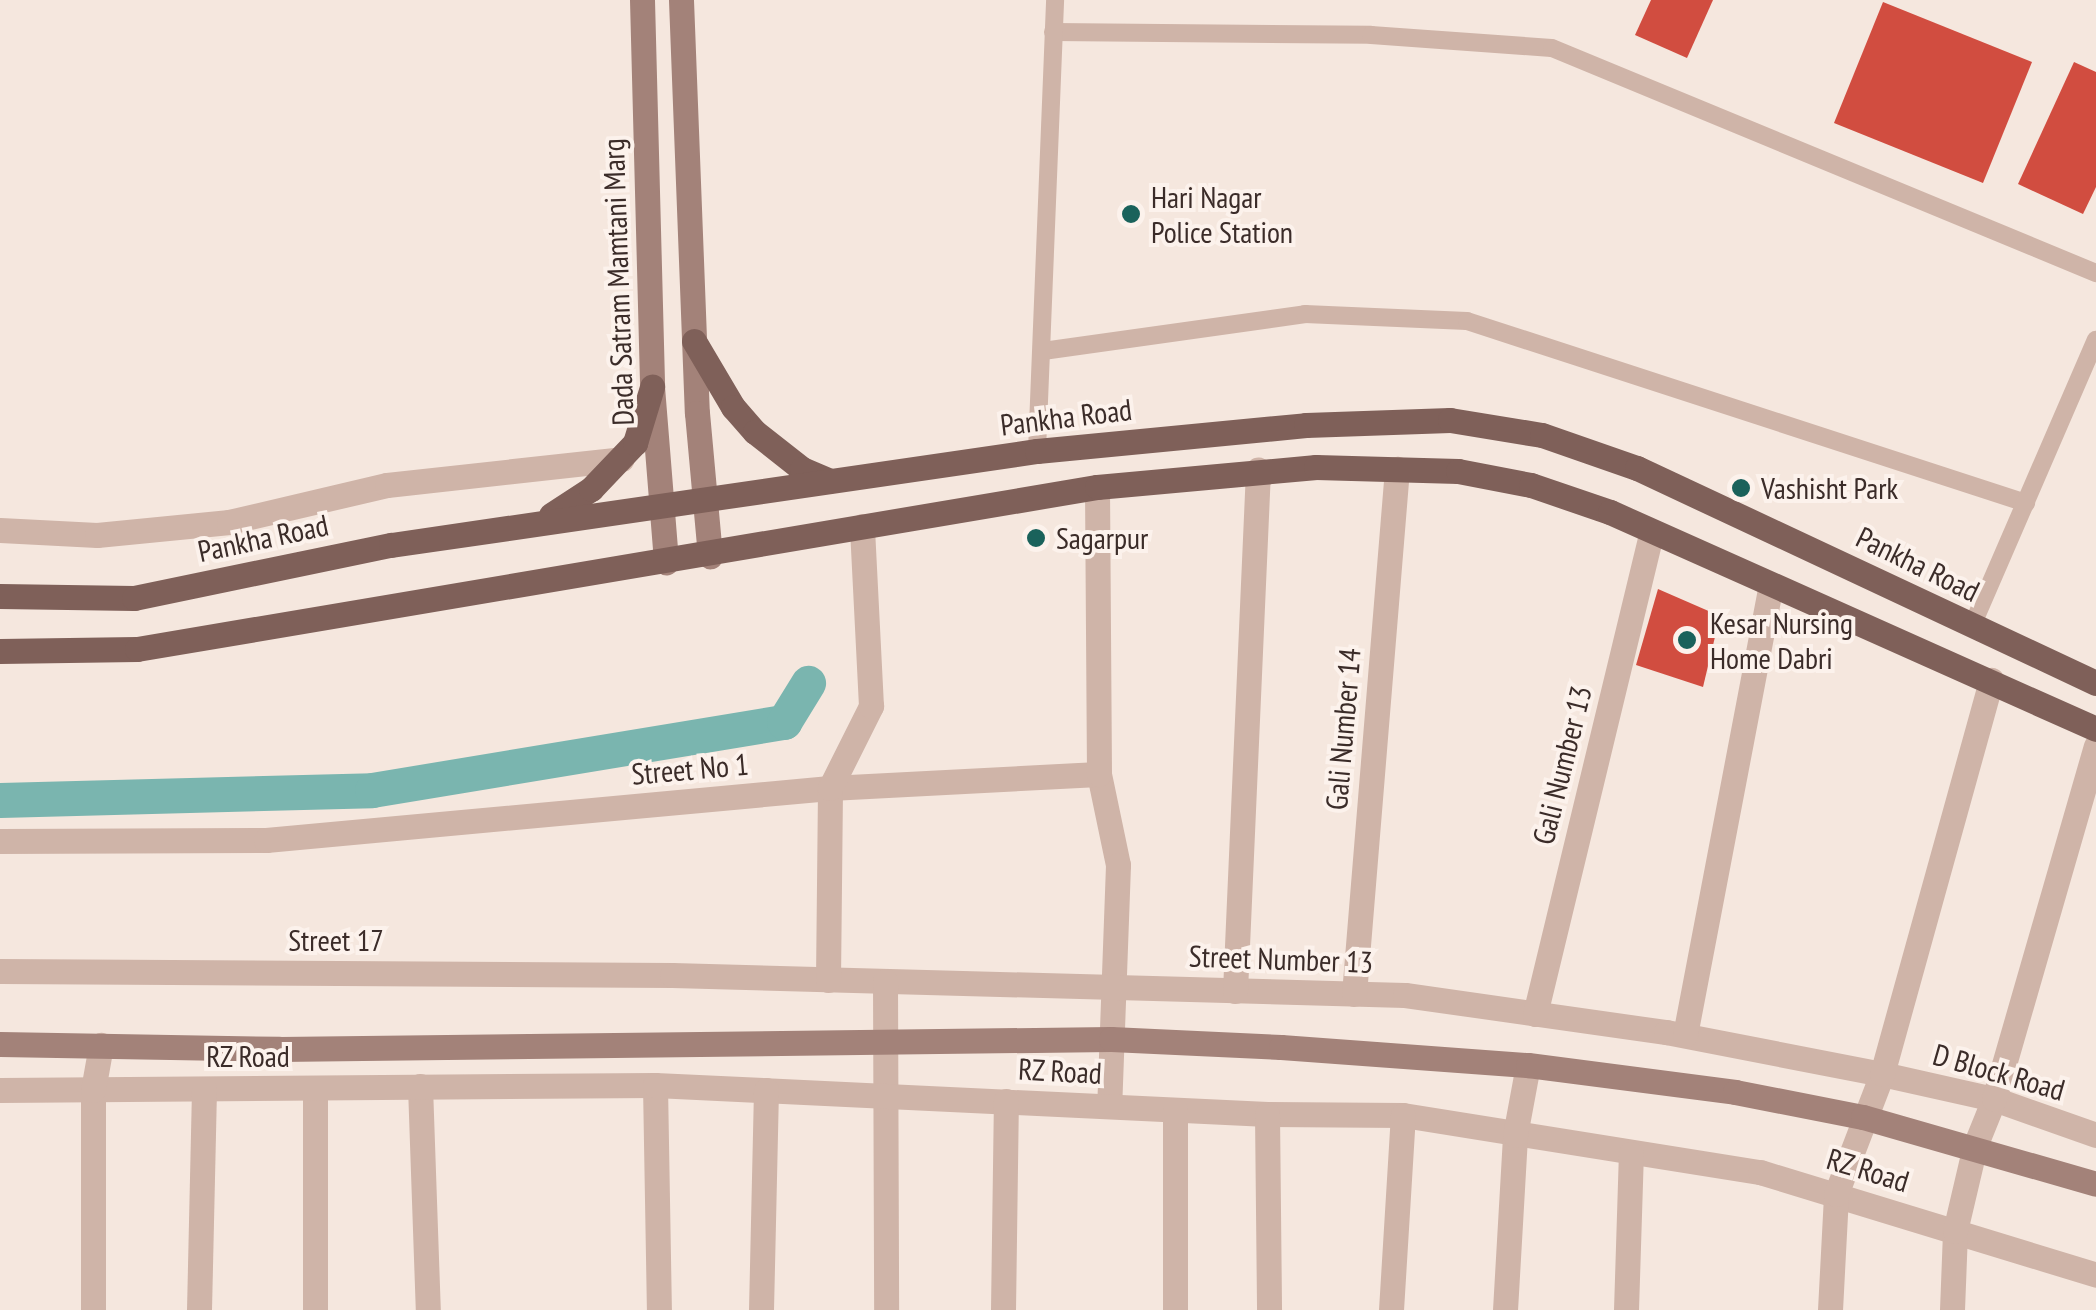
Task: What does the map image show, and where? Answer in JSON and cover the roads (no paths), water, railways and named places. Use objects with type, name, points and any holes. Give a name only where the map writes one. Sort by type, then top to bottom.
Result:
[{"type":"main road","points":[[694,341],[733,407],[755,432],[802,469],[834,482]]},
{"type":"main road","points":[[538,523],[591,490],[622,459],[642,429],[652,387]]},
{"type":"main road","name":"Pankha Road","points":[[0,596],[134,598],[391,545],[1038,452],[1306,424],[1450,420],[1542,435],[1637,468],[2096,683]]},
{"type":"main road","points":[[0,651],[138,649],[1097,488],[1258,470],[1458,471],[1531,485],[1652,532],[2096,728]]},
{"type":"street","name":"Dada Satram Mamtani Marg","points":[[642,0],[652,387],[666,562]]},
{"type":"street","points":[[681,0],[694,341],[710,556]]},
{"type":"street","points":[[0,530],[97,535],[228,522],[387,485],[622,459]]},
{"type":"street","name":"Gali Number 14","points":[[1354,994],[1397,469]]},
{"type":"street","points":[[1235,991],[1258,470]]},
{"type":"street","points":[[1097,488],[1099,774],[1118,865],[1109,1106]]},
{"type":"street","points":[[828,980],[830,788],[870,706],[862,526]]},
{"type":"street","name":"Gali Number 13","points":[[1535,1014],[1652,532]]},
{"type":"street","points":[[1685,1036],[1772,586]]},
{"type":"street","points":[[1830,1310],[1836,1194],[1862,1116],[1882,1074],[1991,680]]},
{"type":"street","points":[[1952,1310],[1956,1231],[1974,1146],[1994,1100],[2096,746]]},
{"type":"street","name":"Street No 1","points":[[0,840],[266,840],[830,788],[1099,774]]},
{"type":"street","name":"Street 17","points":[[0,972],[672,974]]},
{"type":"street","name":"Street Number 13","points":[[672,974],[1405,995],[1685,1036],[1882,1074]]},
{"type":"street","points":[[886,981],[886,1310]]},
{"type":"street","points":[[0,1044],[884,1044],[1111,1039],[1528,1066],[1735,1092],[1862,1116],[2096,1184]]},
{"type":"street","points":[[93,1310],[93,1090],[101,1046]]},
{"type":"street","points":[[1506,1310],[1515,1134],[1528,1066]]},
{"type":"street","name":"D Block Road","points":[[1882,1074],[1994,1100],[2096,1135]]},
{"type":"street","points":[[655,1085],[658,1310]]},
{"type":"street","name":"RZ Road","points":[[0,1090],[655,1085],[1268,1114],[1403,1116],[1760,1172],[2096,1275]]},
{"type":"street","points":[[420,1086],[428,1310]]},
{"type":"street","points":[[315,1088],[316,1310]]},
{"type":"street","points":[[199,1310],[204,1089]]},
{"type":"street","points":[[761,1310],[766,1090]]},
{"type":"street","points":[[1003,1310],[1006,1101]]},
{"type":"street","points":[[1175,1310],[1176,1110]]},
{"type":"street","points":[[1268,1114],[1269,1310]]},
{"type":"street","points":[[1392,1310],[1403,1116]]},
{"type":"street","points":[[1626,1310],[1631,1154]]},
{"type":"lane","points":[[1038,452],[1056,0]]},
{"type":"lane","points":[[1053,32],[1371,35],[1552,48],[2096,273]]},
{"type":"lane","points":[[1043,351],[1305,314],[1467,321],[2026,502]]},
{"type":"lane","points":[[1972,626],[2096,340]]},
{"type":"waterway","points":[[0,800],[372,790],[784,722],[808,683]]},
{"type":"place","name":"Hari Nagar Police Station","points":[[1131,214]]},
{"type":"place","name":"Vashisht Park","points":[[1741,488]]},
{"type":"place","name":"Sagarpur","points":[[1036,538]]},
{"type":"place","name":"Kesar Nursing Home Dabri","points":[[1687,640]]}]
